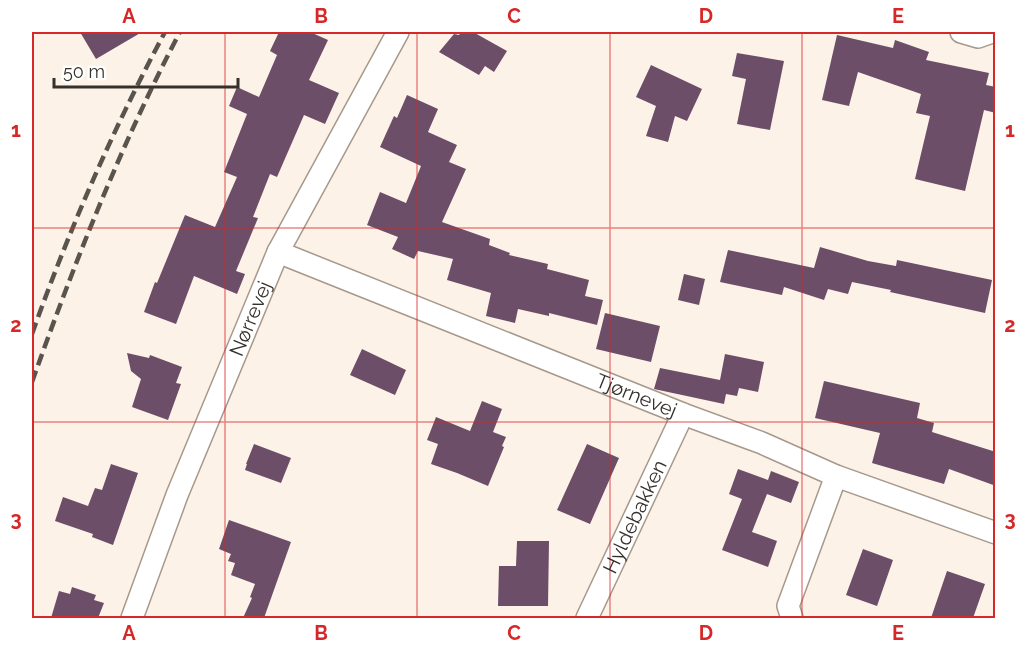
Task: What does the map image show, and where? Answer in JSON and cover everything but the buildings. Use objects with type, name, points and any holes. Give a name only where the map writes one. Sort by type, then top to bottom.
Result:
[{"type":"street","name":"Nørrevej","points":[[132,618],[177,495],[278,252],[398,32]]},
{"type":"street","name":"Tjørnevej","points":[[278,252],[762,443],[836,476],[996,533]]},
{"type":"street","name":"Hyldebakken","points":[[587,618],[684,414]]},
{"type":"street","points":[[792,618],[788,606],[836,476]]},
{"type":"railway","points":[[32,334],[93,180],[127,105],[165,32]]},
{"type":"railway","points":[[32,382],[100,204],[138,116],[180,32]]}]
